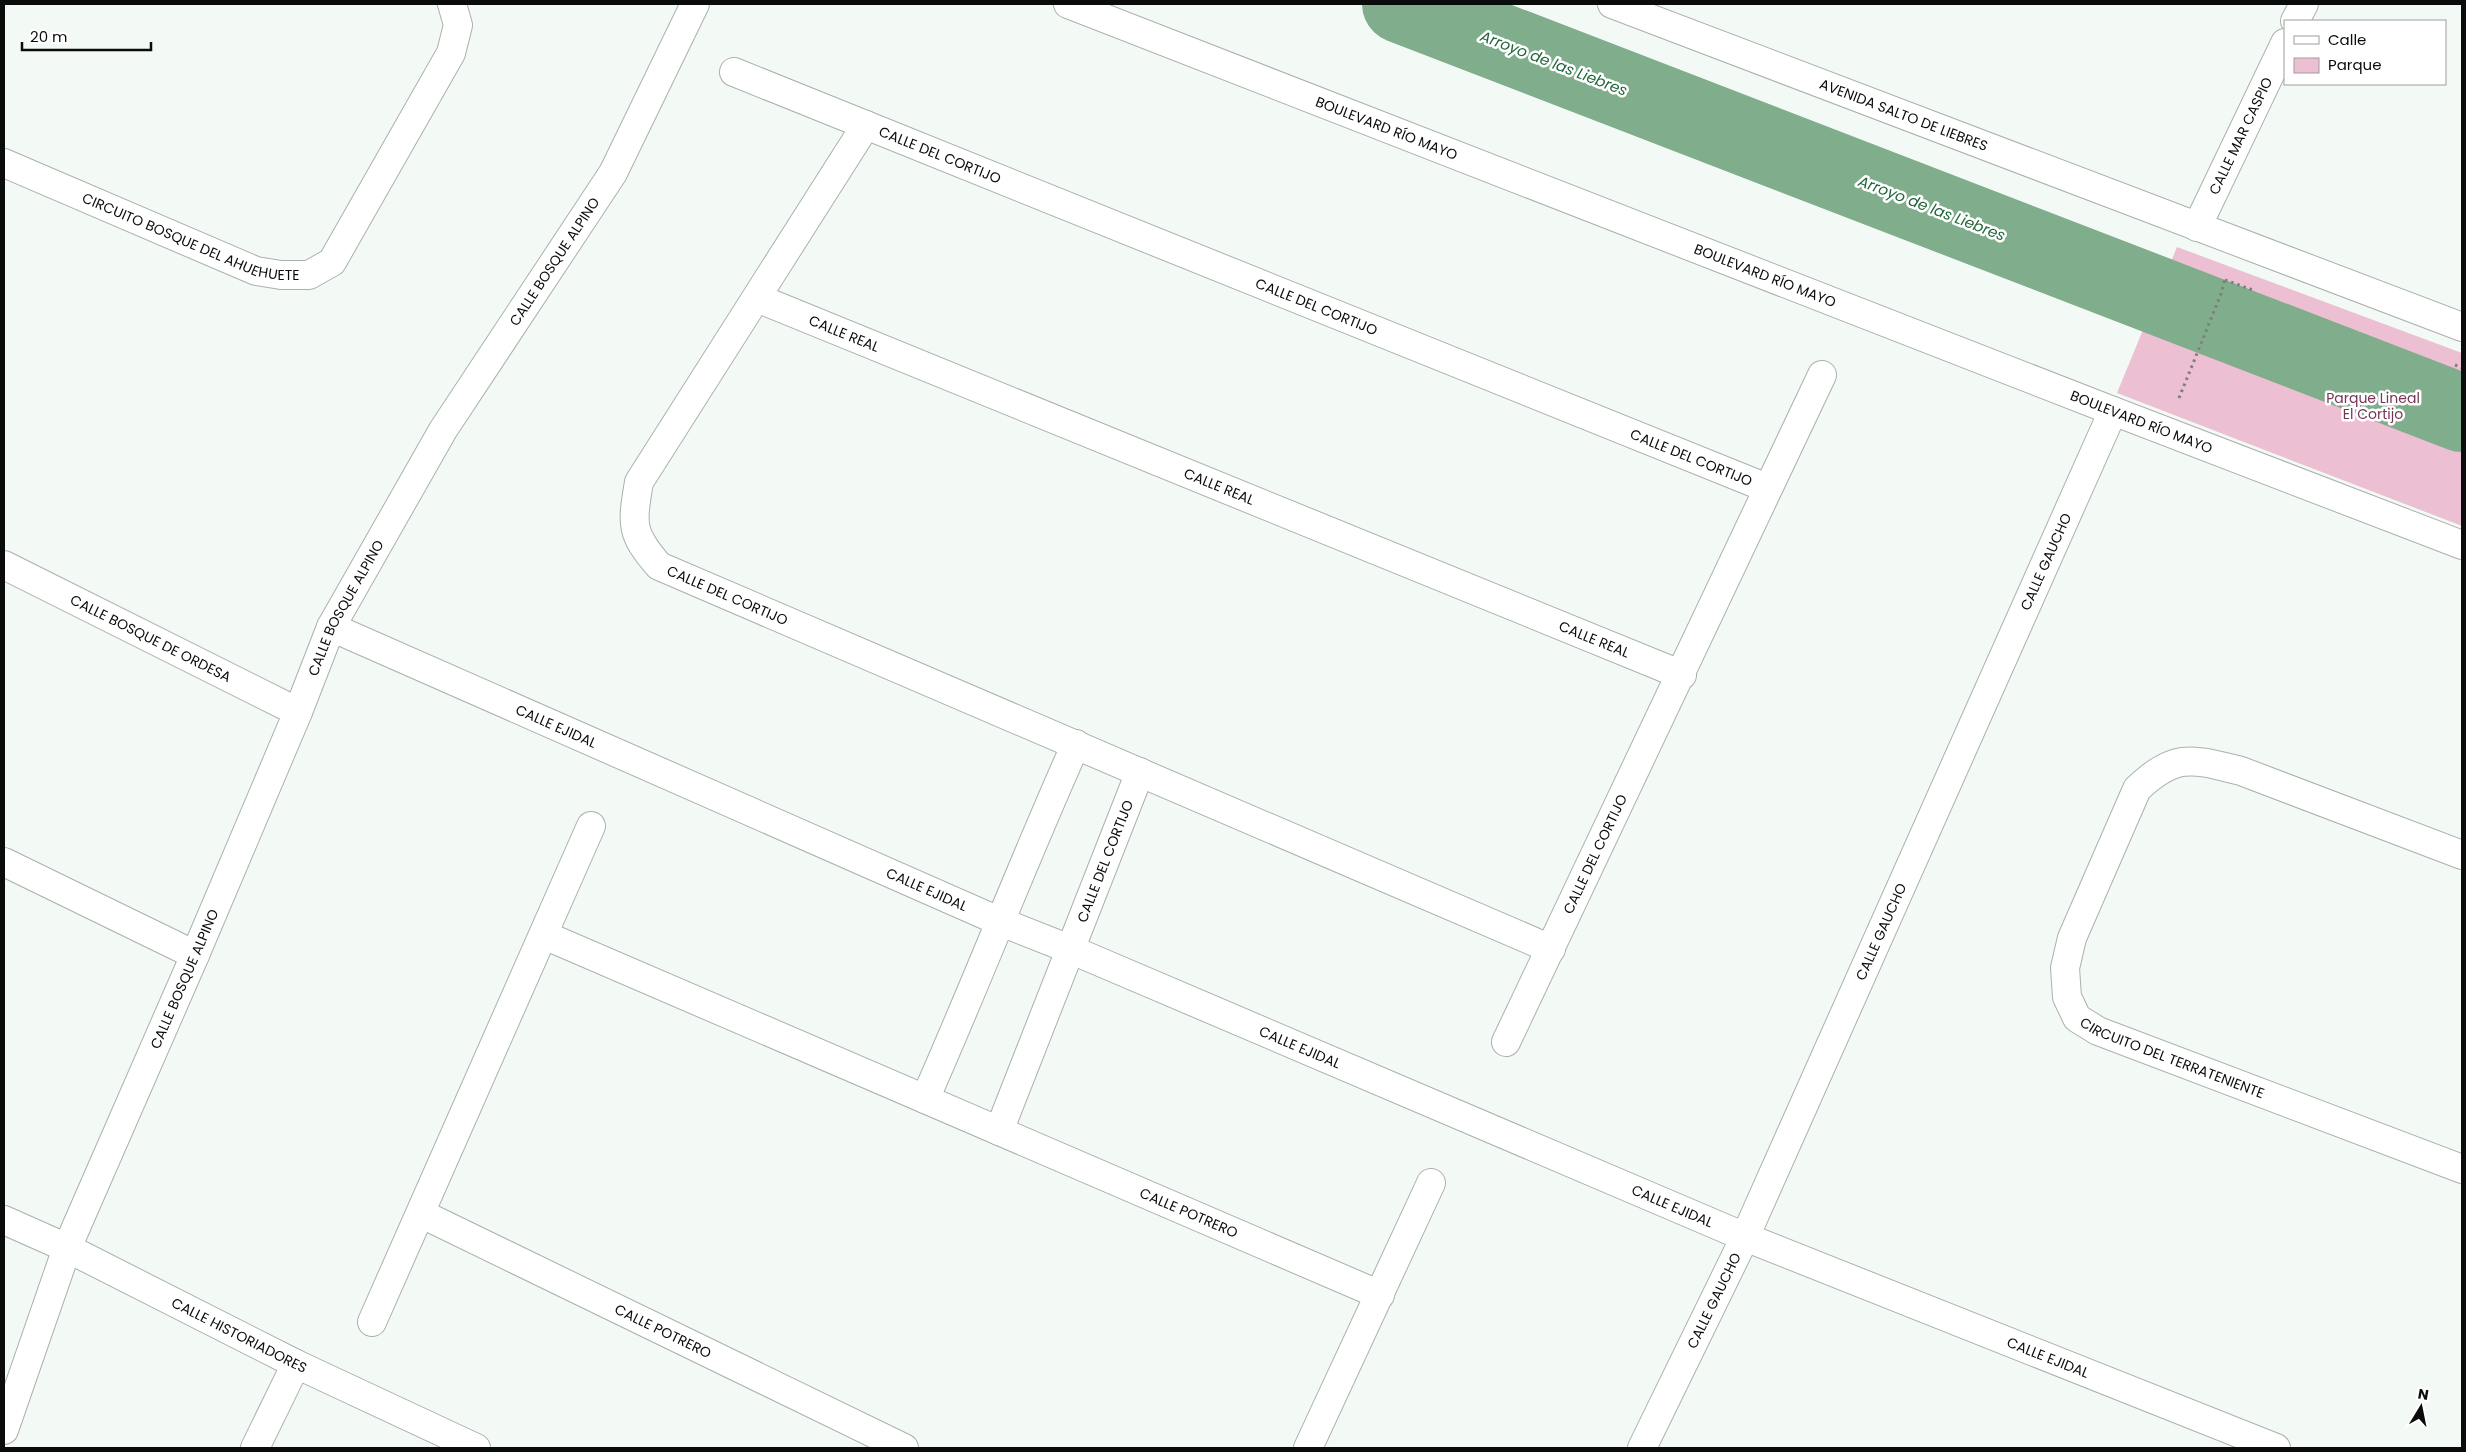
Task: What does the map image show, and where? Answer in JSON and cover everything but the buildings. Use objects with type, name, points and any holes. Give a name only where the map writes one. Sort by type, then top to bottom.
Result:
[{"type":"street","name":"CIRCUITO BOSQUE DEL AHUEHUETE","points":[[4,163],[256,271],[282,275],[309,275],[332,262],[451,53],[458,25],[452,4]]},
{"type":"street","name":"CALLE BOSQUE ALPINO","points":[[4,1430],[67,1248],[195,955],[298,712],[331,628],[443,430],[613,173],[696,4]]},
{"type":"street","name":"BOULEVARD RÍO MAYO","points":[[1068,4],[2113,412],[2462,545]]},
{"type":"street","name":"AVENIDA SALTO DE LIEBRES","points":[[1612,4],[2197,227]]},
{"type":"street","points":[[2296,20],[2304,4]]},
{"type":"street","name":"CALLE MAR CASPIO","points":[[2197,227],[2284,45]]},
{"type":"street","name":"CALLE DEL CORTIJO","points":[[734,72],[1767,488]]},
{"type":"street","name":"CALLE DEL CORTIJO","points":[[866,125],[639,482],[632,520],[643,548],[659,566],[1551,949]]},
{"type":"street","points":[[2197,227],[2462,327]]},
{"type":"street","name":"CALLE REAL","points":[[757,298],[1682,675]]},
{"type":"street","name":"CALLE DEL CORTIJO","points":[[1506,1042],[1682,675],[1767,488],[1822,375]]},
{"type":"street","name":"CALLE GAUCHO","points":[[1642,1448],[1745,1237],[2113,412]]},
{"type":"street","name":"CALLE BOSQUE DE ORDESA","points":[[4,564],[298,712]]},
{"type":"street","name":"CALLE EJIDAL","points":[[331,628],[1001,922],[1072,950],[1745,1237],[2276,1448]]},
{"type":"street","points":[[925,1099],[1001,922],[1035,835],[1076,744]]},
{"type":"street","name":"CIRCUITO DEL TERRATENIENTE","points":[[2462,856],[2241,771],[2211,764],[2180,761],[2154,773],[2137,789],[2072,938],[2065,968],[2067,997],[2077,1018],[2098,1031],[2462,1169]]},
{"type":"street","name":"CALLE DEL CORTIJO","points":[[1072,950],[1140,772]]},
{"type":"street","points":[[372,1322],[422,1214],[591,826]]},
{"type":"street","points":[[4,862],[195,955]]},
{"type":"street","name":"CALLE POTRERO","points":[[544,935],[1380,1295]]},
{"type":"street","points":[[999,1131],[1030,1049],[1072,950]]},
{"type":"street","points":[[1308,1448],[1431,1184]]},
{"type":"street","name":"CALLE POTRERO","points":[[422,1214],[904,1448]]},
{"type":"street","name":"CALLE HISTORIADORES","points":[[4,1220],[67,1248],[296,1364],[476,1448]]},
{"type":"street","points":[[255,1448],[296,1364]]},
{"type":"path","points":[[2183,392],[2221,294]]},
{"type":"green space","name":"Parque Lineal El Cortijo","points":[[2177,247],[2462,353],[2462,526],[2117,393]]},
{"type":"waterway","name":"Arroyo de las Liebres","points":[[1401,4],[2462,413]]}]
